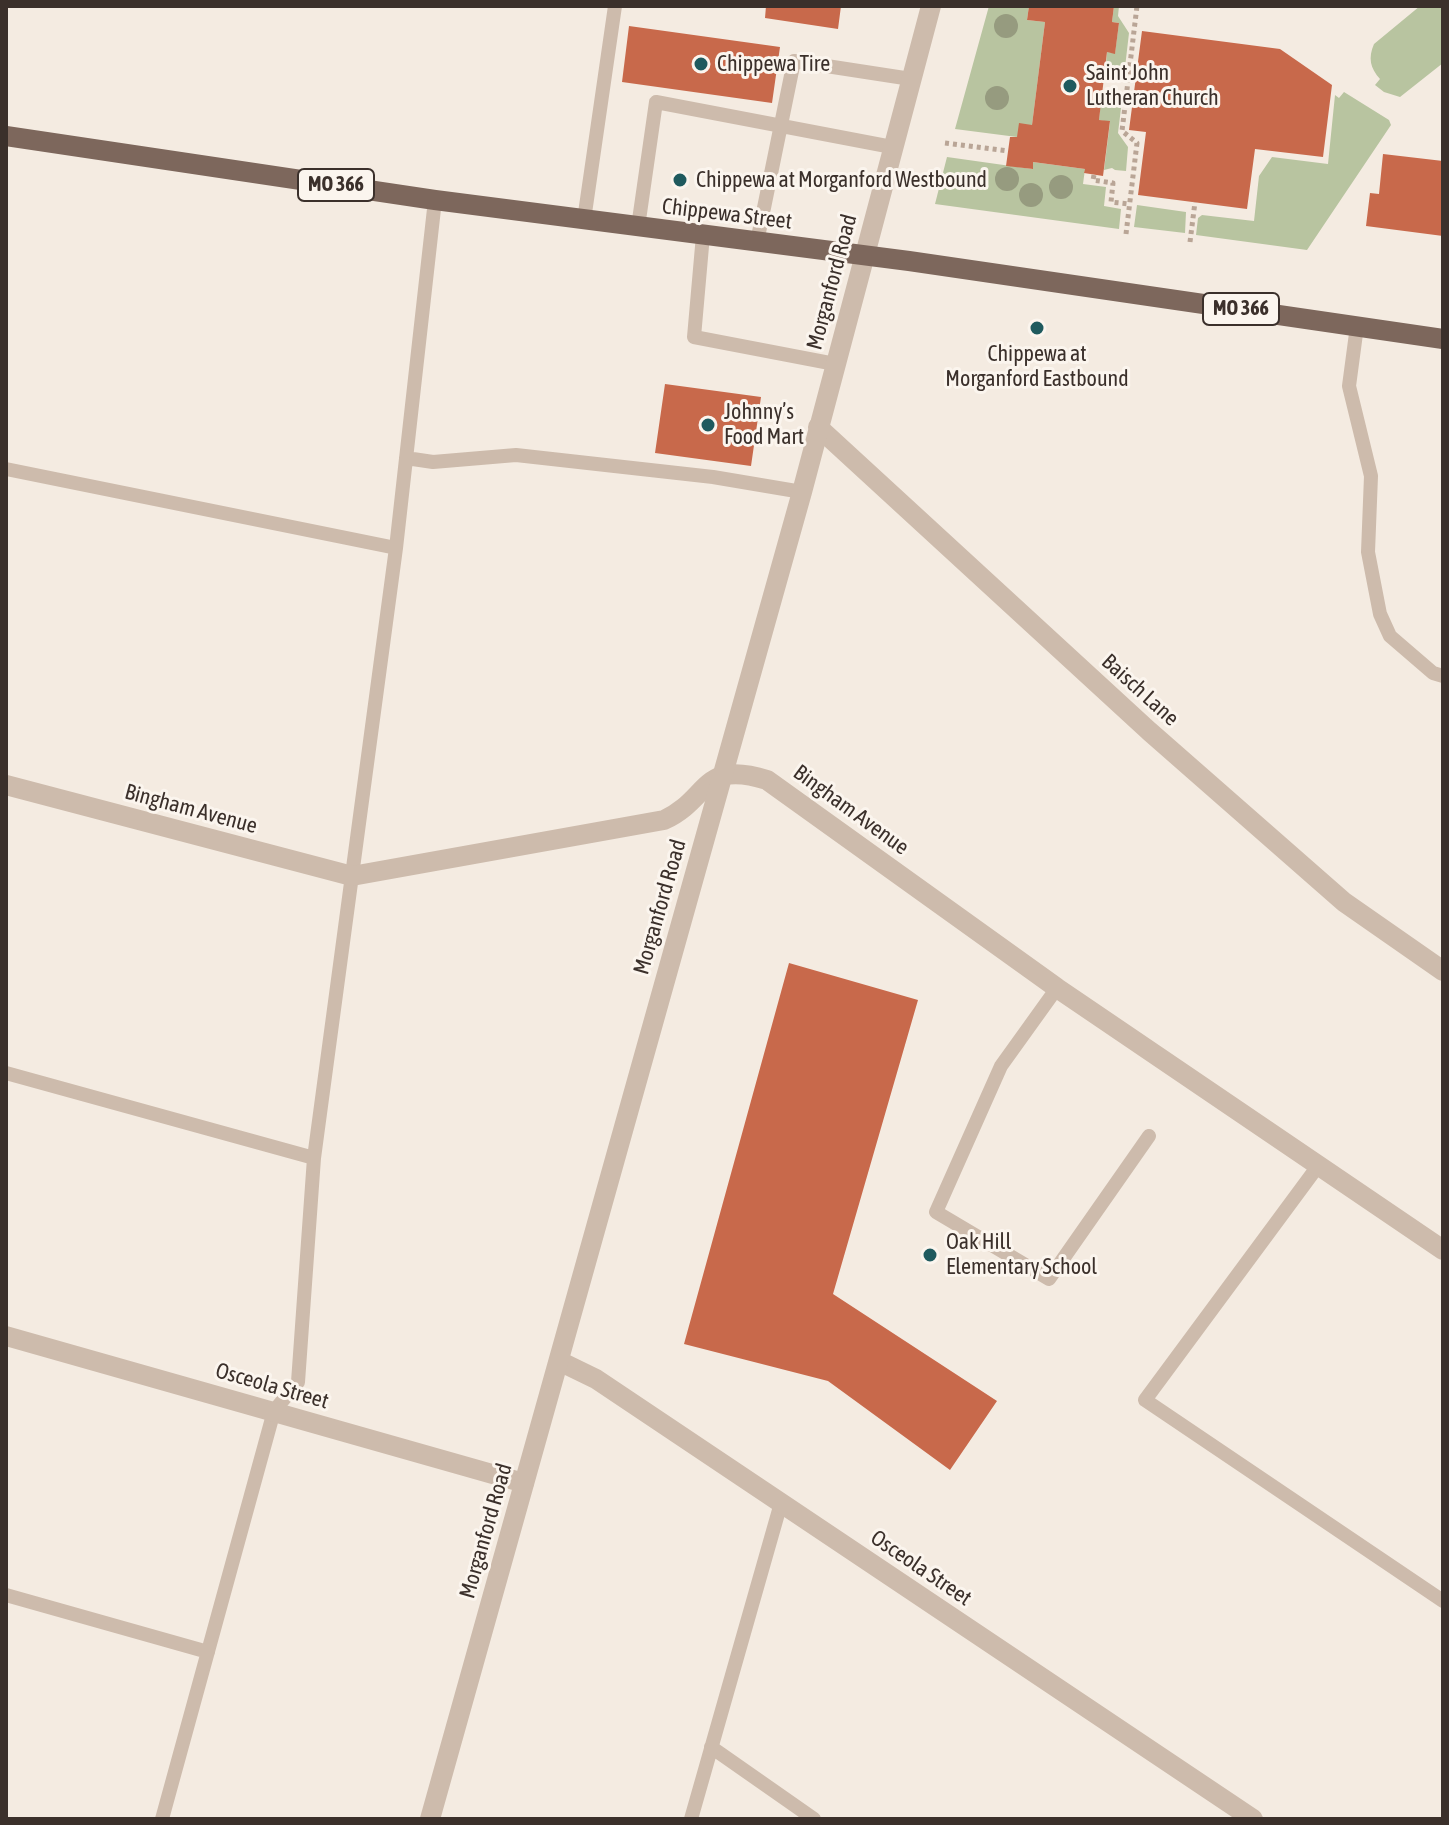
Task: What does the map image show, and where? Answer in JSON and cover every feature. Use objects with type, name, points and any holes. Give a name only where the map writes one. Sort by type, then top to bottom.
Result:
[{"type":"main road","name":"Chippewa Street","points":[[6,136],[435,200],[865,255],[1443,339]]},
{"type":"street","name":"Morganford Road","points":[[430,1819],[802,492],[931,6]]},
{"type":"street","name":"Baisch Lane","points":[[818,427],[1149,731],[1321,882],[1344,902],[1443,971]]},
{"type":"street","name":"Bingham Avenue","points":[[6,785],[352,876],[664,820],[682,809],[721,775],[754,775],[767,780],[1057,988],[1443,1250]]},
{"type":"street","name":"Osceola Street","points":[[6,1336],[524,1483]]},
{"type":"street","name":"Osceola Street","points":[[559,1361],[596,1379],[1253,1819]]},
{"type":"lane","points":[[584,220],[615,6]]},
{"type":"lane","points":[[757,242],[794,61],[911,79]]},
{"type":"lane","points":[[638,227],[656,102],[892,147]]},
{"type":"lane","points":[[162,1819],[274,1411],[298,1382],[314,1158],[396,548],[435,200]]},
{"type":"lane","points":[[703,235],[694,337],[835,364]]},
{"type":"lane","points":[[1357,326],[1349,386],[1371,476],[1368,552],[1380,614],[1390,636],[1433,673],[1443,676]]},
{"type":"lane","points":[[406,458],[433,462],[516,455],[713,477],[802,492]]},
{"type":"lane","points":[[6,469],[396,548]]},
{"type":"lane","points":[[1057,988],[1001,1066],[936,1212],[1049,1279],[1149,1136]]},
{"type":"lane","points":[[6,1073],[314,1158]]},
{"type":"lane","points":[[1318,1166],[1145,1400],[1443,1601]]},
{"type":"lane","points":[[691,1819],[781,1503]]},
{"type":"lane","points":[[6,1595],[208,1652]]},
{"type":"lane","points":[[711,1747],[814,1819]]},
{"type":"path","points":[[1126,234],[1137,143],[1122,131],[1137,6]]},
{"type":"path","points":[[945,143],[1008,151]]},
{"type":"path","points":[[1094,175],[1093,180],[1113,183],[1111,202],[1129,204]]},
{"type":"path","points":[[1190,242],[1195,202]]},
{"type":"green space","points":[[989,6],[1029,6],[1027,20],[1045,22],[1032,125],[1017,137],[955,129]]},
{"type":"green space","points":[[1114,6],[1119,6],[1118,16],[1129,33],[1124,76],[1105,74],[1107,52],[1115,53],[1119,23],[1112,22]]},
{"type":"green space","points":[[1420,6],[1443,6],[1443,63],[1400,97],[1384,92],[1375,85],[1380,79],[1371,63],[1374,44]]},
{"type":"green space","points":[[1344,92],[1389,120],[1391,125],[1307,250],[1196,235],[1198,218],[1202,215],[1254,221],[1259,176],[1272,157],[1328,164],[1335,95],[1339,98]]},
{"type":"green space","points":[[1101,98],[1122,100],[1118,133],[1128,147],[1126,171],[1104,170],[1110,122],[1099,120]]},
{"type":"green space","points":[[947,157],[1032,169],[1033,162],[1085,169],[1083,184],[1106,187],[1104,206],[1121,209],[1119,229],[935,204]]},
{"type":"green space","points":[[1137,205],[1186,212],[1185,233],[1134,227]]},
{"type":"building","points":[[766,6],[841,6],[838,29],[765,18]]},
{"type":"building","name":"Saint John Lutheran Church","points":[[1029,6],[1114,6],[1112,22],[1119,23],[1115,54],[1107,52],[1099,120],[1110,121],[1103,176],[1084,173],[1085,169],[1033,162],[1033,169],[1006,166],[1010,137],[1017,137],[1019,123],[1032,125],[1045,22],[1027,20]]},
{"type":"building","name":"Chippewa Tire","points":[[629,26],[780,47],[772,103],[622,82]]},
{"type":"building","points":[[1142,31],[1280,49],[1332,85],[1323,157],[1255,149],[1247,209],[1138,195],[1146,132],[1129,130]]},
{"type":"building","points":[[1383,154],[1443,161],[1443,236],[1366,226],[1370,193],[1379,194]]},
{"type":"building","name":"Johnny’s Food Mart","points":[[665,384],[761,397],[751,466],[655,453]]},
{"type":"building","points":[[789,963],[918,1000],[833,1294],[997,1401],[950,1470],[828,1381],[684,1344]]},
{"type":"place","name":"Chippewa Tire","points":[[701,64]]},
{"type":"place","name":"Saint John Lutheran Church","points":[[1070,86]]},
{"type":"place","name":"Chippewa at Morganford Westbound","points":[[680,180]]},
{"type":"place","name":"Chippewa at Morganford Eastbound","points":[[1037,328]]},
{"type":"place","name":"Johnny’s Food Mart","points":[[708,425]]},
{"type":"place","name":"Oak Hill Elementary School","points":[[930,1255]]}]
